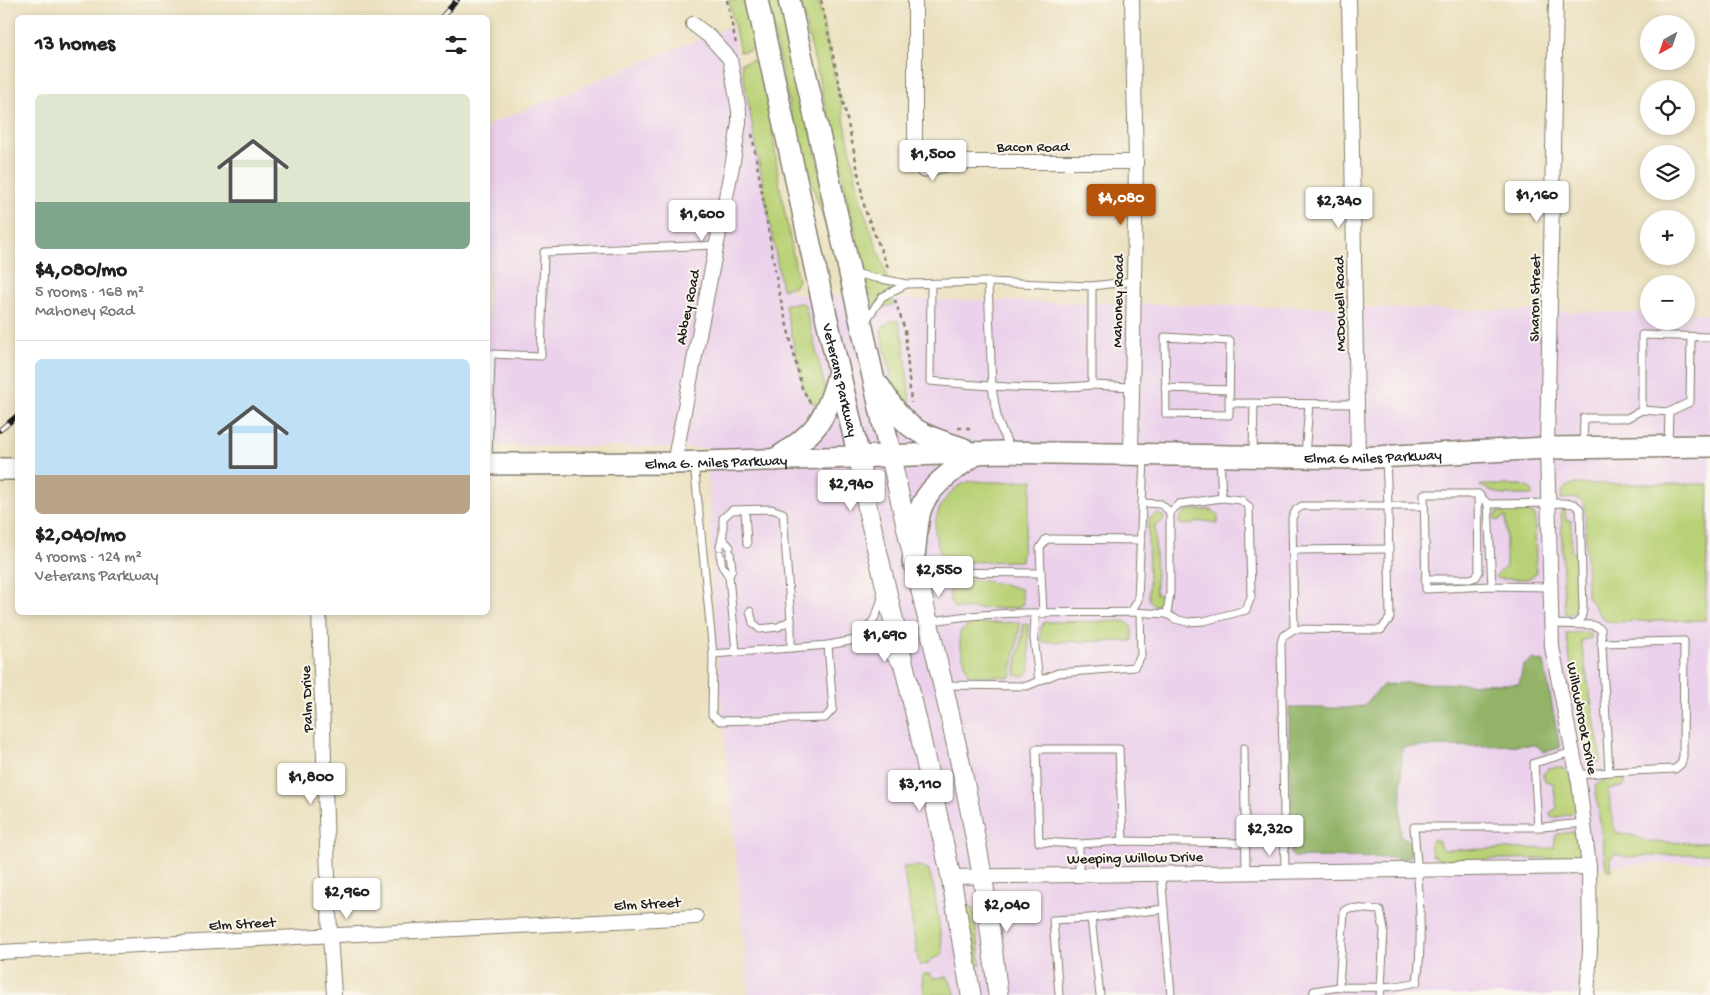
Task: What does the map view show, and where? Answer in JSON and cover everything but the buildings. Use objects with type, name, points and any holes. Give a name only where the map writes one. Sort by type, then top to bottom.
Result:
[{"type":"main road","name":"Veterans Parkway","points":[[757,0],[807,233],[859,458],[868,511],[951,877],[971,995]]},
{"type":"main road","name":"Veterans Parkway","points":[[789,0],[914,567],[943,685],[982,875],[998,995]]},
{"type":"main road","points":[[774,460],[794,448],[817,426],[832,397],[839,372]]},
{"type":"main road","points":[[873,376],[891,404],[905,422],[914,429],[976,452]]},
{"type":"main road","name":"Elma G Miles Parkway","points":[[1034,452],[1358,458],[1547,448],[1710,446]]},
{"type":"main road","points":[[914,567],[920,510],[928,495],[976,452]]},
{"type":"main road","name":"Elma G. Miles Parkway","points":[[490,464],[684,463],[891,457],[976,452],[1034,452]]},
{"type":"main road","points":[[0,469],[15,469]]},
{"type":"street","name":"Bacon Road","points":[[915,0],[914,124],[916,159],[923,170],[955,162],[1136,162]]},
{"type":"street","name":"Mahoney Road","points":[[1132,0],[1136,162],[1132,387],[1138,453]]},
{"type":"street","name":"McDowell Road","points":[[1349,0],[1358,458]]},
{"type":"street","name":"Sharon Street","points":[[1547,448],[1556,0]]},
{"type":"street","name":"Abbey Road","points":[[684,463],[716,245],[737,140],[739,111],[730,59],[710,38],[693,24]]},
{"type":"street","name":"Willowbrook Drive","points":[[1547,448],[1552,647],[1578,775],[1589,867],[1590,950],[1587,995]]},
{"type":"street","name":"Palm Drive","points":[[319,615],[330,935],[334,995]]},
{"type":"street","name":"Weeping Willow Drive","points":[[951,877],[1161,872],[1589,867]]},
{"type":"street","name":"Elm Street","points":[[0,952],[696,917]]},
{"type":"lane","points":[[490,391],[491,354],[541,356],[544,252],[716,245]]},
{"type":"lane","points":[[850,271],[863,276],[906,284],[988,282],[1092,286],[1134,281]]},
{"type":"lane","points":[[988,282],[992,387],[998,422],[1011,452]]},
{"type":"lane","points":[[862,327],[882,297],[906,284]]},
{"type":"lane","points":[[931,284],[930,381],[992,387],[1064,388],[1092,385],[1132,387]]},
{"type":"lane","points":[[1092,286],[1092,385]]},
{"type":"lane","points":[[1642,410],[1642,335],[1710,338]]},
{"type":"lane","points":[[1165,337],[1230,341],[1228,415],[1166,414],[1166,388],[1165,337]]},
{"type":"lane","points":[[1583,447],[1584,418],[1628,418],[1642,410],[1669,412],[1690,402],[1691,337]]},
{"type":"lane","points":[[1166,388],[1229,390]]},
{"type":"lane","points":[[1229,403],[1357,404]]},
{"type":"lane","points":[[1253,456],[1254,404]]},
{"type":"lane","points":[[1305,457],[1309,404]]},
{"type":"lane","points":[[1667,447],[1669,412]]},
{"type":"lane","points":[[1131,612],[1138,600],[1142,503],[1138,453]]},
{"type":"lane","points":[[1220,455],[1222,498]]},
{"type":"lane","points":[[1285,871],[1281,643],[1283,636],[1294,629],[1381,630],[1390,618],[1386,456]]},
{"type":"lane","points":[[684,463],[713,654],[712,715],[720,721],[825,718],[833,709],[828,645]]},
{"type":"lane","points":[[1492,586],[1488,504],[1478,494],[1424,494],[1426,589],[1550,586]]},
{"type":"lane","points":[[1426,579],[1470,579],[1479,572],[1478,494]]},
{"type":"lane","points":[[928,622],[950,618],[1131,612],[1167,614],[1175,619],[1187,622],[1204,621],[1246,610],[1251,597],[1249,507],[1241,500],[1222,498],[1179,504],[1170,512],[1170,593],[1167,614]]},
{"type":"lane","points":[[1142,503],[1161,504],[1170,512]]},
{"type":"lane","points":[[1488,504],[1574,504],[1580,509],[1583,610],[1581,619],[1575,624]]},
{"type":"lane","points":[[1294,629],[1292,518],[1296,510],[1302,506],[1424,506]]},
{"type":"lane","points":[[729,576],[722,566],[720,551],[723,518],[732,510],[771,509],[783,513],[791,620],[791,648]]},
{"type":"lane","points":[[745,510],[747,544]]},
{"type":"lane","points":[[722,538],[730,550],[732,569],[729,576],[736,652]]},
{"type":"lane","points":[[1043,614],[1040,548],[1046,539],[1140,540]]},
{"type":"lane","points":[[1292,550],[1389,549]]},
{"type":"lane","points":[[914,567],[1041,573]]},
{"type":"lane","points":[[856,640],[869,629],[878,614],[883,596],[884,579]]},
{"type":"lane","points":[[750,611],[753,623],[760,629],[778,627],[791,620]]},
{"type":"lane","points":[[943,685],[1027,686],[1058,673],[1134,667],[1141,656],[1140,613]]},
{"type":"lane","points":[[1034,614],[1034,638],[1039,681]]},
{"type":"lane","points":[[1551,624],[1593,625],[1601,630],[1608,772]]},
{"type":"lane","points":[[713,654],[828,645],[856,640],[877,645],[887,651],[906,676]]},
{"type":"lane","points":[[1578,775],[1675,769],[1681,764],[1683,757],[1684,641],[1601,643]]},
{"type":"lane","points":[[1244,748],[1246,871]]},
{"type":"lane","points":[[1123,841],[1119,749],[1036,749],[1039,842],[1078,844],[1123,841],[1245,843]]},
{"type":"lane","points":[[1538,827],[1534,763],[1573,752]]},
{"type":"lane","points":[[1313,995],[1314,991],[1340,987],[1380,991],[1417,982],[1420,954],[1418,869],[1414,827],[1538,827],[1584,823]]},
{"type":"lane","points":[[1078,844],[1079,874]]},
{"type":"lane","points":[[1161,872],[1171,995]]},
{"type":"lane","points":[[1340,987],[1344,911],[1349,908],[1380,910],[1384,930],[1380,991]]},
{"type":"lane","points":[[1059,995],[1053,920],[1091,918],[1164,909]]},
{"type":"lane","points":[[1091,918],[1100,995]]},
{"type":"path","points":[[727,0],[737,48]]},
{"type":"path","points":[[821,0],[865,210],[892,280]]},
{"type":"path","points":[[752,134],[778,288],[802,388],[812,405]]},
{"type":"path","points":[[894,290],[895,300],[905,330],[912,408]]},
{"type":"path","points":[[955,428],[974,428]]},
{"type":"shaded area","points":[[731,26],[792,294],[895,299],[1640,313],[1640,330],[1695,330],[1695,313],[1710,314],[1710,861],[1589,867],[1585,995],[749,995],[716,644],[707,448],[490,445],[490,124]]},
{"type":"green space","points":[[729,0],[747,0],[755,41],[755,45],[750,50],[740,52]]},
{"type":"green space","points":[[767,0],[781,0],[835,237],[830,238],[796,137]]},
{"type":"green space","points":[[800,0],[818,0],[861,203],[883,264],[894,304],[889,306],[873,305],[870,297]]},
{"type":"green space","points":[[753,60],[761,67],[769,106],[779,182],[798,280],[795,286],[782,289],[741,63]]},
{"type":"green space","points":[[802,303],[805,305],[825,387],[822,405],[812,403],[804,390],[785,306],[785,304]]},
{"type":"green space","points":[[898,320],[904,342],[911,414],[900,405],[881,333],[882,328],[889,322]]},
{"type":"green space","points":[[1033,480],[1021,561],[962,562],[942,559],[936,537],[935,523],[944,501],[955,489],[970,481]]},
{"type":"green space","points":[[1573,484],[1709,484],[1705,620],[1608,622],[1601,616],[1587,596],[1585,506],[1578,499],[1561,499],[1564,489]]},
{"type":"green space","points":[[1481,485],[1521,485],[1531,489],[1533,495],[1503,495]]},
{"type":"green space","points":[[1561,507],[1565,510],[1566,520],[1572,521],[1571,551],[1577,553],[1577,607],[1575,612],[1569,614],[1565,613],[1563,587]]},
{"type":"green space","points":[[1190,510],[1211,510],[1218,514],[1218,524],[1206,521],[1187,525],[1179,523],[1181,516]]},
{"type":"green space","points":[[1527,511],[1535,515],[1536,574],[1528,579],[1497,579],[1495,577],[1506,566],[1506,516],[1497,521],[1494,518],[1498,512]]},
{"type":"green space","points":[[1159,514],[1163,516],[1164,520],[1155,526],[1156,595],[1164,595],[1165,601],[1155,606],[1149,599],[1148,523],[1149,518]]},
{"type":"green space","points":[[977,580],[1021,589],[1023,604],[1016,608],[955,609],[950,601],[950,585],[954,581]]},
{"type":"green space","points":[[1124,621],[1131,627],[1132,641],[1040,642],[1041,628],[1044,622]]},
{"type":"green space","points":[[1019,622],[1011,677],[968,675],[960,644],[960,632],[971,624]]},
{"type":"green space","points":[[1024,624],[1028,624],[1030,669],[1026,675],[1020,676],[1015,675]]},
{"type":"green space","points":[[1587,632],[1591,635],[1591,638],[1581,641],[1601,758],[1599,763],[1589,760],[1576,699],[1566,633]]},
{"type":"green space","points":[[1532,659],[1544,662],[1560,748],[1544,752],[1536,745],[1402,747],[1400,836],[1407,839],[1413,848],[1409,858],[1293,857],[1291,854],[1289,708],[1346,708],[1363,706],[1383,685],[1404,683],[1519,684],[1523,666]]},
{"type":"green space","points":[[1549,768],[1563,768],[1570,777],[1574,790],[1576,809],[1571,814],[1553,818],[1550,816],[1550,813],[1557,808],[1553,783],[1545,781],[1543,774]]},
{"type":"green space","points":[[1622,778],[1626,781],[1623,787],[1608,789],[1615,832],[1636,836],[1648,842],[1710,843],[1710,853],[1628,857],[1615,854],[1611,857],[1611,870],[1608,871],[1606,869],[1595,786],[1604,780]]},
{"type":"green space","points":[[1578,833],[1581,838],[1579,852],[1572,858],[1440,860],[1432,855],[1430,844],[1432,840],[1438,840],[1442,850],[1554,848],[1557,834]]},
{"type":"green space","points":[[920,866],[929,871],[934,889],[943,953],[928,961],[929,964],[919,965],[903,867]]},
{"type":"green space","points":[[968,905],[972,907],[975,916],[972,919],[973,923],[975,923],[981,965],[977,966],[966,910]]},
{"type":"green space","points":[[922,974],[931,974],[933,978],[948,977],[956,995],[924,995]]},
{"type":"railway","points":[[444,15],[457,0]]},
{"type":"railway","points":[[0,430],[15,418]]}]
